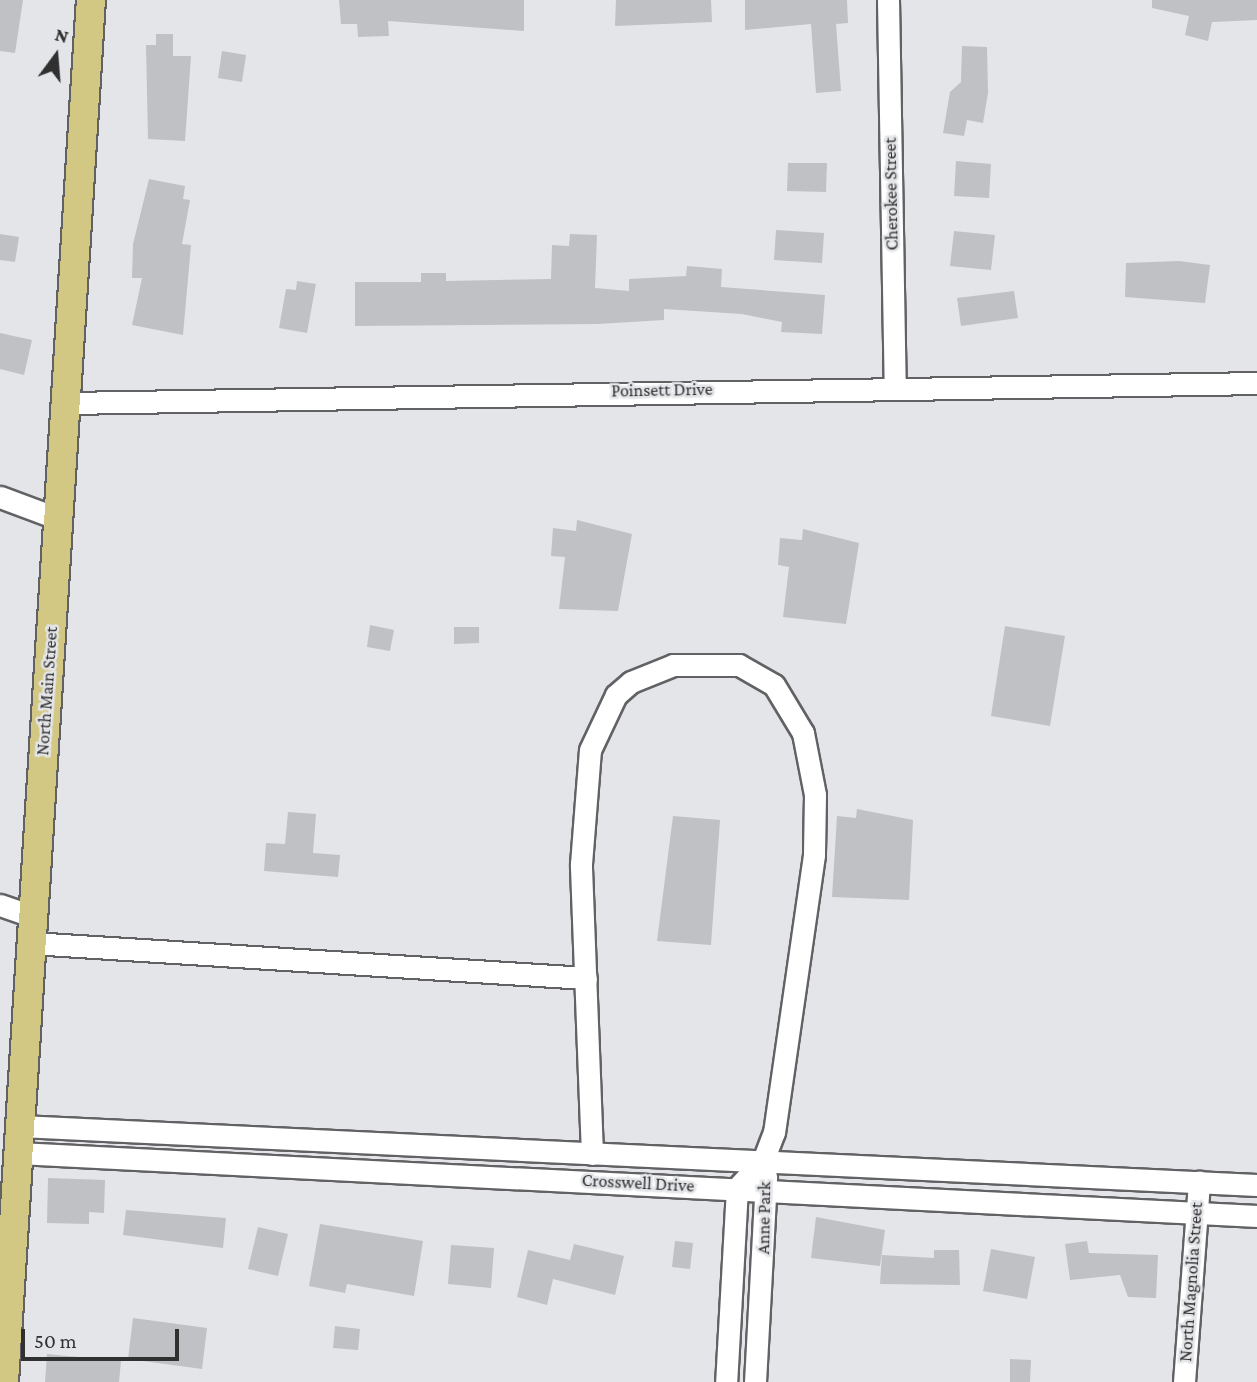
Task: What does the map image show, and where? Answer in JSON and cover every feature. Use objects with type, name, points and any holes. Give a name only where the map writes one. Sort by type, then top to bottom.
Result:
[{"type":"main road","name":"North Main Street","points":[[4,1382],[8,1197],[19,1139],[92,0]]},
{"type":"street","name":"Cherokee Street","points":[[888,0],[895,388]]},
{"type":"street","name":"Poinsett Drive","points":[[67,402],[1257,383]]},
{"type":"street","points":[[0,498],[60,519]]},
{"type":"street","points":[[592,1154],[586,978],[584,777],[590,750],[617,695],[653,670],[695,662],[738,665],[764,677],[794,713],[815,795],[814,855],[774,1132],[763,1160]]},
{"type":"street","points":[[0,905],[32,930],[586,978]]},
{"type":"street","name":"Crosswell Drive","points":[[19,1139],[763,1160],[1257,1185]]},
{"type":"street","name":"Crosswell Drive","points":[[19,1139],[737,1188],[1257,1216]]},
{"type":"street","name":"Anne Park","points":[[726,1382],[737,1188],[763,1160]]},
{"type":"street","name":"Anne Park","points":[[755,1382],[768,1189],[763,1160]]},
{"type":"street","name":"North Magnolia Street","points":[[1184,1382],[1199,1182]]},
{"type":"building","points":[[0,0],[23,0],[15,53],[0,51]]},
{"type":"building","points":[[339,0],[524,0],[524,31],[388,21],[389,36],[358,37],[357,24],[341,24]]},
{"type":"building","points":[[616,0],[711,0],[712,22],[615,26]]},
{"type":"building","points":[[745,0],[847,0],[848,23],[836,24],[841,91],[816,93],[811,24],[745,30]]},
{"type":"building","points":[[1152,0],[1257,0],[1257,20],[1212,22],[1208,41],[1185,35],[1189,16],[1152,8]]},
{"type":"building","points":[[156,34],[173,34],[173,56],[191,56],[185,141],[148,139],[146,45],[156,45]]},
{"type":"building","points":[[962,46],[987,47],[988,93],[983,123],[967,120],[964,136],[943,133],[950,92],[961,82]]},
{"type":"building","points":[[222,51],[246,55],[242,82],[218,78]]},
{"type":"building","points":[[956,161],[991,164],[989,198],[954,196]]},
{"type":"building","points":[[788,163],[827,163],[826,192],[787,191]]},
{"type":"building","points":[[149,179],[185,186],[183,199],[190,200],[182,244],[191,245],[183,335],[132,325],[142,278],[132,278],[133,244]]},
{"type":"building","points":[[776,230],[824,233],[822,263],[774,260]]},
{"type":"building","points":[[954,231],[995,235],[991,270],[950,266]]},
{"type":"building","points":[[0,234],[19,237],[15,262],[0,260]]},
{"type":"building","points":[[570,234],[597,235],[595,288],[629,291],[629,279],[686,276],[687,266],[722,269],[721,287],[825,295],[822,334],[781,332],[782,322],[742,314],[664,309],[664,320],[598,324],[355,326],[355,282],[421,282],[421,273],[446,273],[446,281],[551,279],[552,245],[569,246]]},
{"type":"building","points":[[1179,261],[1210,265],[1205,303],[1125,297],[1126,263]]},
{"type":"building","points":[[297,281],[316,284],[307,333],[279,328],[286,289],[296,290]]},
{"type":"building","points":[[1014,291],[1018,318],[961,326],[957,298]]},
{"type":"building","points":[[0,333],[32,340],[24,375],[0,369]]},
{"type":"building","points":[[577,520],[632,534],[618,611],[559,609],[565,557],[551,556],[553,528],[576,531]]},
{"type":"building","points":[[803,529],[859,543],[846,624],[783,617],[789,567],[778,565],[780,538],[802,540]]},
{"type":"building","points":[[370,625],[394,630],[390,651],[367,647]]},
{"type":"building","points":[[1005,626],[1065,636],[1050,726],[991,716]]},
{"type":"building","points":[[454,627],[479,627],[479,643],[454,644]]},
{"type":"building","points":[[857,809],[913,820],[909,900],[832,897],[837,816],[856,818]]},
{"type":"building","points":[[288,812],[316,814],[313,853],[340,855],[338,877],[264,871],[266,843],[285,844]]},
{"type":"building","points":[[673,816],[720,820],[711,945],[657,941]]},
{"type":"building","points":[[48,1178],[105,1180],[104,1213],[89,1212],[89,1224],[47,1223]]},
{"type":"building","points":[[126,1210],[226,1218],[223,1248],[123,1235]]},
{"type":"building","points":[[816,1217],[885,1230],[880,1266],[811,1258]]},
{"type":"building","points":[[320,1224],[423,1241],[414,1296],[347,1284],[345,1293],[309,1286]]},
{"type":"building","points":[[258,1227],[288,1234],[278,1276],[248,1269]]},
{"type":"building","points":[[675,1241],[693,1243],[690,1269],[672,1267]]},
{"type":"building","points":[[1087,1241],[1089,1253],[1158,1255],[1156,1298],[1128,1297],[1120,1275],[1070,1280],[1065,1244]]},
{"type":"building","points":[[574,1244],[624,1256],[615,1295],[553,1279],[547,1305],[517,1297],[528,1250],[570,1260]]},
{"type":"building","points":[[451,1245],[494,1248],[491,1288],[448,1284]]},
{"type":"building","points":[[991,1249],[1035,1257],[1027,1299],[983,1291]]},
{"type":"building","points":[[934,1250],[959,1250],[960,1285],[880,1284],[882,1255],[934,1258]]},
{"type":"building","points":[[133,1318],[207,1328],[202,1369],[128,1359]]},
{"type":"building","points":[[335,1326],[360,1329],[358,1350],[333,1348]]},
{"type":"building","points":[[47,1354],[121,1361],[119,1382],[45,1382]]},
{"type":"building","points":[[1010,1359],[1031,1360],[1030,1382],[1010,1382]]}]
